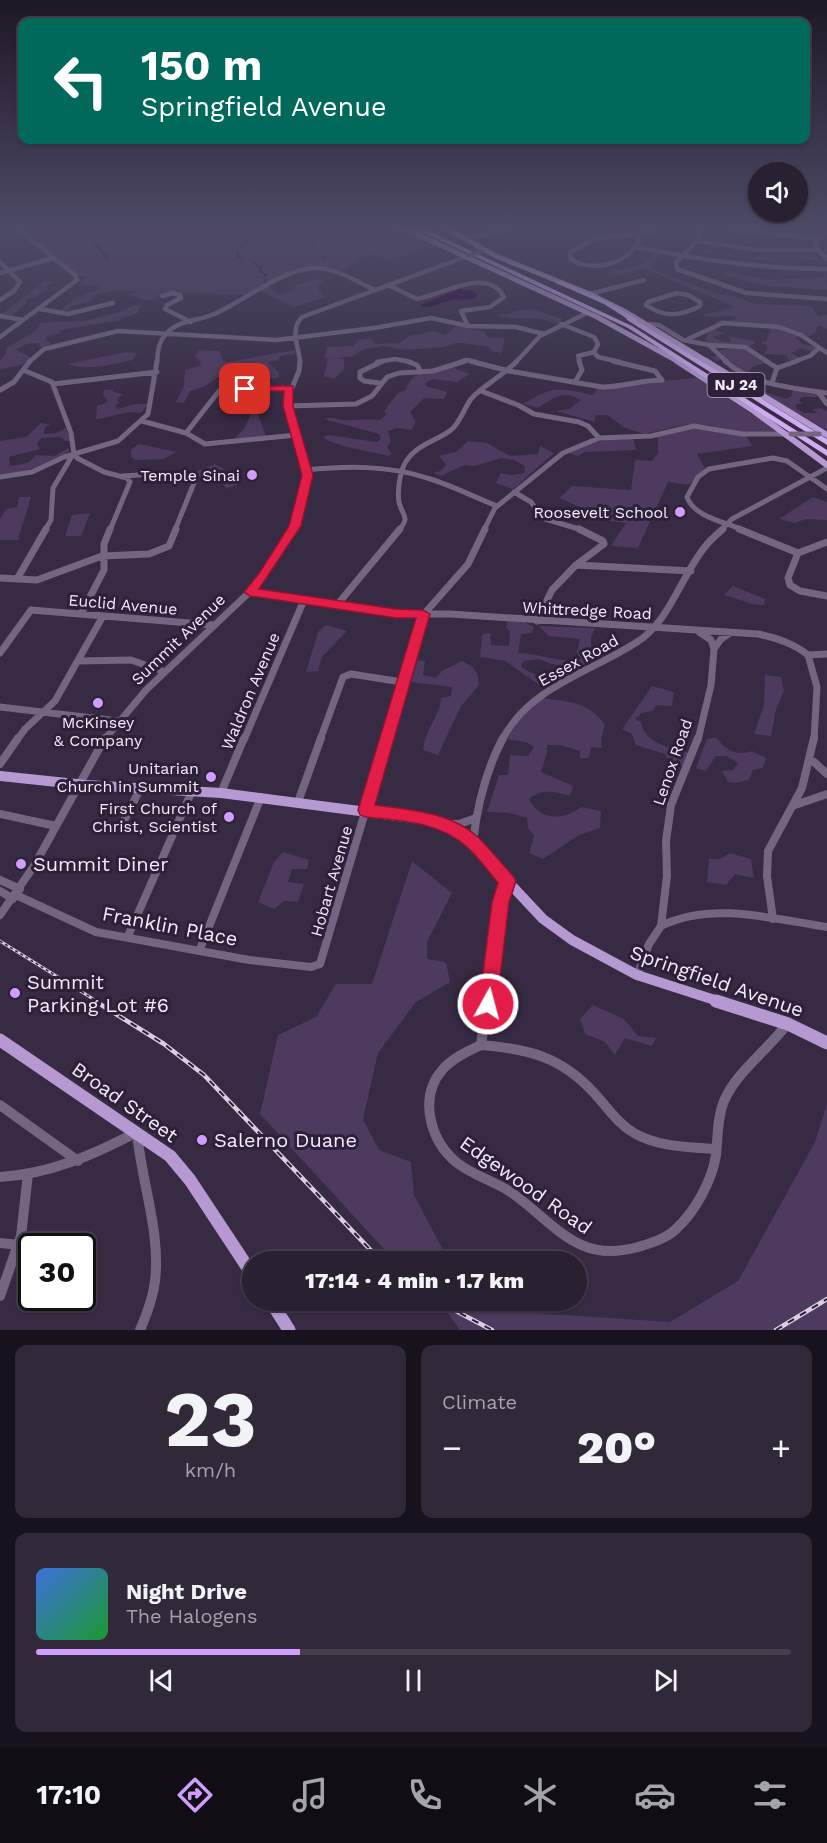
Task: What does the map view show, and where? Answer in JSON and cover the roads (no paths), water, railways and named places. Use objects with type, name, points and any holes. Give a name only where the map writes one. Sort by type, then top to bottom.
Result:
[{"type":"highway","name":"NJ 24","points":[[548,289],[603,313],[674,354],[827,454]]},
{"type":"highway","name":"NJ 24","points":[[566,289],[647,326],[825,436]]},
{"type":"highway","points":[[574,289],[620,310],[647,326]]},
{"type":"highway","points":[[559,299],[582,308],[674,354]]},
{"type":"highway","points":[[803,446],[827,464]]},
{"type":"main road","points":[[537,289],[643,342],[789,434],[803,446]]},
{"type":"main road","points":[[577,289],[647,326],[685,341],[723,370],[825,436]]},
{"type":"main road","name":"Springfield Avenue","points":[[0,776],[261,797],[426,818],[445,824],[473,843],[538,915],[559,932],[637,976],[788,1023],[827,1043]]},
{"type":"main road","name":"Broad Street","points":[[0,1040],[170,1156],[190,1180],[242,1259]]},
{"type":"main road","points":[[277,1311],[289,1330]]},
{"type":"street","points":[[0,300],[14,289]]},
{"type":"street","points":[[0,337],[65,289]]},
{"type":"street","points":[[0,477],[32,472],[74,454],[118,441],[142,421],[151,406],[157,372],[158,345],[167,332],[213,315],[259,289]]},
{"type":"street","points":[[396,289],[417,299],[447,289]]},
{"type":"street","points":[[468,326],[461,311],[485,308],[498,303],[504,297],[497,289]]},
{"type":"street","points":[[590,294],[609,289]]},
{"type":"street","points":[[735,289],[746,293],[827,299]]},
{"type":"street","points":[[296,338],[294,327],[300,318],[375,290]]},
{"type":"street","points":[[162,296],[173,293],[180,295],[181,298],[167,305],[165,309],[191,322]]},
{"type":"street","points":[[659,325],[664,316],[696,309],[701,303],[693,297],[680,293],[646,303],[647,307],[664,316]]},
{"type":"street","points":[[40,309],[74,314],[113,303]]},
{"type":"street","points":[[337,604],[405,523],[406,517],[397,499],[406,460],[416,450],[453,429],[472,398],[508,371],[544,334],[587,313]]},
{"type":"street","points":[[0,316],[23,320]]},
{"type":"street","points":[[0,390],[11,385],[39,352],[118,331],[167,332],[270,340],[384,327],[424,318],[440,319],[468,326],[521,328],[544,334]]},
{"type":"street","points":[[685,341],[725,323],[788,329],[807,338],[827,353]]},
{"type":"street","points":[[561,324],[594,337],[598,344],[594,352],[578,356],[582,370],[575,382]]},
{"type":"street","points":[[647,326],[659,325],[685,341],[745,347],[777,368]]},
{"type":"street","name":"Summit Avenue","points":[[0,915],[16,894],[106,735],[165,672],[250,592],[265,575],[295,526],[307,482],[306,470],[288,406],[290,388],[300,365],[296,338]]},
{"type":"street","points":[[709,345],[732,368],[772,383],[827,393]]},
{"type":"street","points":[[777,368],[810,356],[819,348]]},
{"type":"street","points":[[288,406],[356,405],[372,396],[380,383],[393,375],[439,370],[467,360],[508,371],[610,387],[636,381],[662,380],[655,371],[601,358],[594,352]]},
{"type":"street","points":[[380,383],[362,380],[360,372],[370,364],[397,360],[415,363],[421,372]]},
{"type":"street","points":[[723,370],[732,368]]},
{"type":"street","points":[[772,383],[777,368]]},
{"type":"street","points":[[0,578],[43,579],[77,563],[104,555],[156,554],[169,546],[196,481],[189,476],[123,476],[99,469],[77,458],[74,454],[71,433],[52,384],[49,380],[23,369]]},
{"type":"street","points":[[52,384],[157,372]]},
{"type":"street","points":[[186,434],[212,397],[219,391],[290,388]]},
{"type":"street","points":[[481,391],[538,416],[579,422],[588,426],[599,438]]},
{"type":"street","points":[[818,392],[827,404]]},
{"type":"street","points":[[472,398],[492,397]]},
{"type":"street","points":[[142,421],[186,434],[209,445],[296,435]]},
{"type":"street","name":"Hobart Avenue","points":[[322,960],[423,614],[468,564],[497,506],[563,453],[599,438],[651,436],[694,426],[742,434],[825,436]]},
{"type":"street","points":[[17,579],[51,520],[53,488],[68,460],[74,454]]},
{"type":"street","points":[[827,489],[787,461],[776,458],[738,465],[721,465],[704,471],[688,492],[688,501],[696,510],[798,553],[827,542]]},
{"type":"street","name":"Essex Road","points":[[473,843],[476,818],[495,753],[510,724],[526,707],[582,670],[639,641],[653,627],[692,571],[704,549],[728,524],[739,515],[811,477],[827,464]]},
{"type":"street","points":[[306,470],[348,467],[402,472],[427,477],[497,506]]},
{"type":"street","points":[[123,476],[130,482]]},
{"type":"street","points":[[81,614],[104,570],[105,539],[130,482],[140,476]]},
{"type":"street","points":[[514,492],[531,502],[542,518],[576,527],[603,541],[604,544],[567,572],[549,593],[537,621]]},
{"type":"street","points":[[798,553],[788,578],[790,585],[800,591],[827,596]]},
{"type":"street","points":[[576,565],[692,571]]},
{"type":"street","name":"Whittredge Road","points":[[250,592],[396,613],[653,627],[766,636],[784,641],[808,656]]},
{"type":"street","name":"Waldron Avenue","points":[[221,793],[304,600]]},
{"type":"street","name":"Euclid Avenue","points":[[0,653],[31,610],[214,625]]},
{"type":"street","points":[[0,764],[25,729],[55,701],[103,616]]},
{"type":"street","points":[[697,631],[711,640],[714,649]]},
{"type":"street","points":[[714,649],[721,639],[731,632]]},
{"type":"street","name":"Lenox Road","points":[[637,976],[649,944],[661,926],[667,876],[666,841],[671,805],[696,749],[711,685],[714,649]]},
{"type":"street","points":[[773,919],[767,875],[768,852],[776,834],[795,805],[814,762],[824,717],[820,678],[808,656],[827,654]]},
{"type":"street","points":[[78,661],[131,660],[165,672]]},
{"type":"street","points":[[298,802],[343,677],[351,675],[402,682]]},
{"type":"street","points":[[0,707],[118,721]]},
{"type":"street","points":[[814,762],[827,774]]},
{"type":"street","points":[[123,823],[140,789]]},
{"type":"street","points":[[128,936],[192,791]]},
{"type":"street","points":[[795,805],[827,794]]},
{"type":"street","points":[[200,949],[261,797]]},
{"type":"street","points":[[0,814],[56,826]]},
{"type":"street","points":[[445,824],[459,824],[476,818]]},
{"type":"street","points":[[0,880],[16,894]]},
{"type":"street","points":[[507,881],[501,902],[481,1045],[505,1046],[538,1053],[566,1067],[585,1083],[624,1127],[636,1135],[687,1146],[715,1149]]},
{"type":"street","points":[[0,891],[16,894]]},
{"type":"street","name":"Franklin Place","points":[[16,894],[91,930],[249,960],[310,967],[320,964],[322,960]]},
{"type":"street","points":[[661,926],[682,917],[716,912],[827,927]]},
{"type":"street","name":"Edgewood Road","points":[[481,1045],[443,1069],[436,1079],[428,1108],[438,1139],[454,1160],[511,1193],[574,1244],[593,1251],[624,1250],[658,1240],[673,1231],[691,1210],[713,1168],[720,1110],[729,1091],[788,1023]]},
{"type":"street","points":[[0,1106],[78,1161]]},
{"type":"street","points":[[0,1177],[28,1174],[78,1161],[137,1132],[138,1154],[158,1256],[155,1281],[144,1328]]},
{"type":"street","points":[[20,1233],[28,1174]]},
{"type":"street","points":[[0,1243],[18,1245],[0,1296]]},
{"type":"railway","points":[[0,941],[98,1002]]},
{"type":"railway","points":[[95,1001],[164,1044],[204,1075],[372,1251]]},
{"type":"railway","points":[[776,1330],[827,1299]]},
{"type":"railway","points":[[456,1311],[492,1330]]},
{"type":"place","name":"Temple Sinai","points":[[252,475]]},
{"type":"place","name":"Roosevelt School","points":[[680,512]]},
{"type":"place","name":"McKinsey & Company","points":[[98,703]]},
{"type":"place","name":"Unitarian Church in Summit","points":[[211,777]]},
{"type":"place","name":"First Church of Christ, Scientist","points":[[229,817]]},
{"type":"place","name":"Summit Diner","points":[[21,864]]},
{"type":"place","name":"Summit Parking Lot #6","points":[[15,993]]},
{"type":"place","name":"Salerno Duane","points":[[202,1140]]}]
